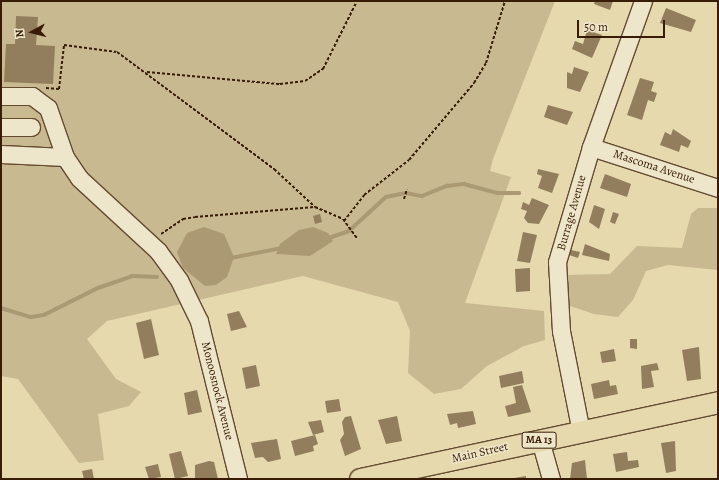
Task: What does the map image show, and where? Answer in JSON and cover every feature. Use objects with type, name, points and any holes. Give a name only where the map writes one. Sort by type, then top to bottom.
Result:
[{"type":"main road","name":"Main Street","points":[[362,479],[718,402]]},
{"type":"street","name":"Burrage Avenue","points":[[581,432],[561,331],[557,262],[591,147],[643,1]]},
{"type":"street","points":[[1,96],[32,96],[48,108],[64,157],[1,154]]},
{"type":"street","points":[[1,127],[31,127]]},
{"type":"street","name":"Mascoma Avenue","points":[[591,147],[718,188]]},
{"type":"street","name":"Monoosnock Avenue","points":[[64,157],[95,195],[150,244],[171,267],[193,304],[238,479]]},
{"type":"street","points":[[540,440],[551,479]]},
{"type":"path","points":[[147,72],[280,84],[305,81],[323,69],[357,1]]},
{"type":"path","points":[[344,221],[364,195],[410,160],[474,83],[486,63],[505,1]]},
{"type":"path","points":[[32,96],[35,88],[59,89],[64,45],[112,50],[147,72],[274,169],[314,207],[344,221],[358,238]]},
{"type":"path","points":[[404,199],[407,189]]},
{"type":"path","points":[[150,244],[183,219],[314,207]]},
{"type":"shaded area","points":[[1,1],[555,1],[493,159],[490,171],[511,177],[465,303],[544,311],[545,340],[524,346],[487,366],[461,389],[434,394],[408,373],[410,331],[398,302],[303,276],[107,321],[87,339],[116,379],[141,392],[129,406],[98,414],[104,460],[79,463],[18,379],[1,376]]},
{"type":"shaded area","points":[[698,208],[718,208],[718,270],[668,265],[646,271],[633,300],[618,317],[594,314],[570,306],[564,275],[610,274],[637,246],[682,248],[691,214]]},
{"type":"shaded area","points":[[204,227],[224,234],[234,257],[227,277],[216,285],[205,286],[183,268],[177,252],[187,233]]},
{"type":"shaded area","points":[[313,227],[328,233],[333,241],[310,256],[276,254],[280,244],[299,230]]},
{"type":"building","points":[[595,1],[613,1],[610,10],[594,4]]},
{"type":"building","points":[[666,8],[696,20],[691,32],[660,23]]},
{"type":"building","points":[[16,16],[38,17],[36,45],[55,46],[53,84],[4,82],[6,44],[15,44]]},
{"type":"building","points":[[587,30],[602,35],[592,58],[572,49],[575,41],[583,44]]},
{"type":"building","points":[[574,67],[589,72],[580,92],[567,88],[567,72],[572,74]]},
{"type":"building","points":[[640,78],[654,82],[651,91],[657,93],[654,102],[648,100],[642,120],[627,115]]},
{"type":"building","points":[[548,105],[573,112],[567,125],[544,117]]},
{"type":"building","points":[[673,129],[691,141],[688,148],[681,145],[679,152],[660,145],[665,132],[671,135]]},
{"type":"building","points":[[538,169],[559,174],[552,193],[538,188],[542,176],[537,174]]},
{"type":"building","points":[[605,174],[631,184],[627,197],[600,188]]},
{"type":"building","points":[[532,198],[549,205],[539,224],[528,223],[524,218],[527,211],[521,209],[523,202],[529,205]]},
{"type":"building","points":[[594,205],[605,209],[599,229],[589,222]]},
{"type":"building","points":[[613,212],[619,214],[615,224],[610,222]]},
{"type":"building","points":[[320,214],[322,222],[315,224],[313,216]]},
{"type":"building","points":[[523,232],[537,235],[530,263],[517,261]]},
{"type":"building","points":[[585,244],[610,254],[609,261],[582,255]]},
{"type":"building","points":[[571,250],[580,252],[578,258],[569,255]]},
{"type":"building","points":[[530,268],[530,291],[516,292],[515,269]]},
{"type":"building","points":[[239,311],[247,327],[231,331],[227,314]]},
{"type":"building","points":[[151,319],[159,355],[144,359],[136,323]]},
{"type":"building","points":[[630,339],[637,339],[637,349],[630,348]]},
{"type":"building","points":[[699,347],[701,379],[687,381],[682,350]]},
{"type":"building","points":[[614,349],[616,361],[602,363],[600,352]]},
{"type":"building","points":[[657,363],[659,370],[651,371],[654,387],[642,389],[641,366]]},
{"type":"building","points":[[256,365],[260,386],[246,389],[242,368]]},
{"type":"building","points":[[522,371],[524,383],[501,388],[499,376]]},
{"type":"building","points":[[609,380],[610,386],[616,385],[618,394],[594,399],[591,384]]},
{"type":"building","points":[[522,385],[531,412],[508,417],[505,406],[516,403],[513,387]]},
{"type":"building","points":[[197,390],[202,412],[188,415],[184,393]]},
{"type":"building","points":[[339,399],[341,411],[327,413],[325,401]]},
{"type":"building","points":[[473,411],[476,424],[458,428],[457,423],[450,425],[447,414]]},
{"type":"building","points":[[351,416],[361,449],[345,456],[340,440],[344,434],[342,422],[345,417]]},
{"type":"building","points":[[397,416],[402,441],[386,444],[378,420]]},
{"type":"building","points":[[321,420],[324,432],[313,435],[308,422]]},
{"type":"building","points":[[315,435],[318,444],[313,446],[314,451],[295,456],[291,441]]},
{"type":"building","points":[[277,439],[281,459],[268,462],[263,457],[255,458],[251,443]]},
{"type":"building","points":[[675,441],[676,471],[666,473],[661,443]]},
{"type":"building","points":[[181,451],[188,476],[175,479],[169,454]]},
{"type":"building","points":[[627,452],[628,461],[638,460],[639,467],[616,472],[613,454]]},
{"type":"building","points":[[585,460],[587,479],[570,479],[572,463]]},
{"type":"building","points":[[209,461],[214,462],[218,479],[195,479],[195,465]]},
{"type":"building","points":[[158,464],[161,477],[149,479],[145,467]]},
{"type":"building","points":[[92,469],[94,479],[84,479],[82,471]]},
{"type":"building","points":[[526,476],[526,479],[514,479],[514,478]]},
{"type":"waterway","points":[[329,238],[349,231],[386,197],[406,193],[422,196],[447,186],[464,184],[498,193],[519,193]]},
{"type":"waterway","points":[[231,258],[282,248]]},
{"type":"waterway","points":[[1,308],[31,317],[44,315],[98,288],[132,276],[157,277]]}]
